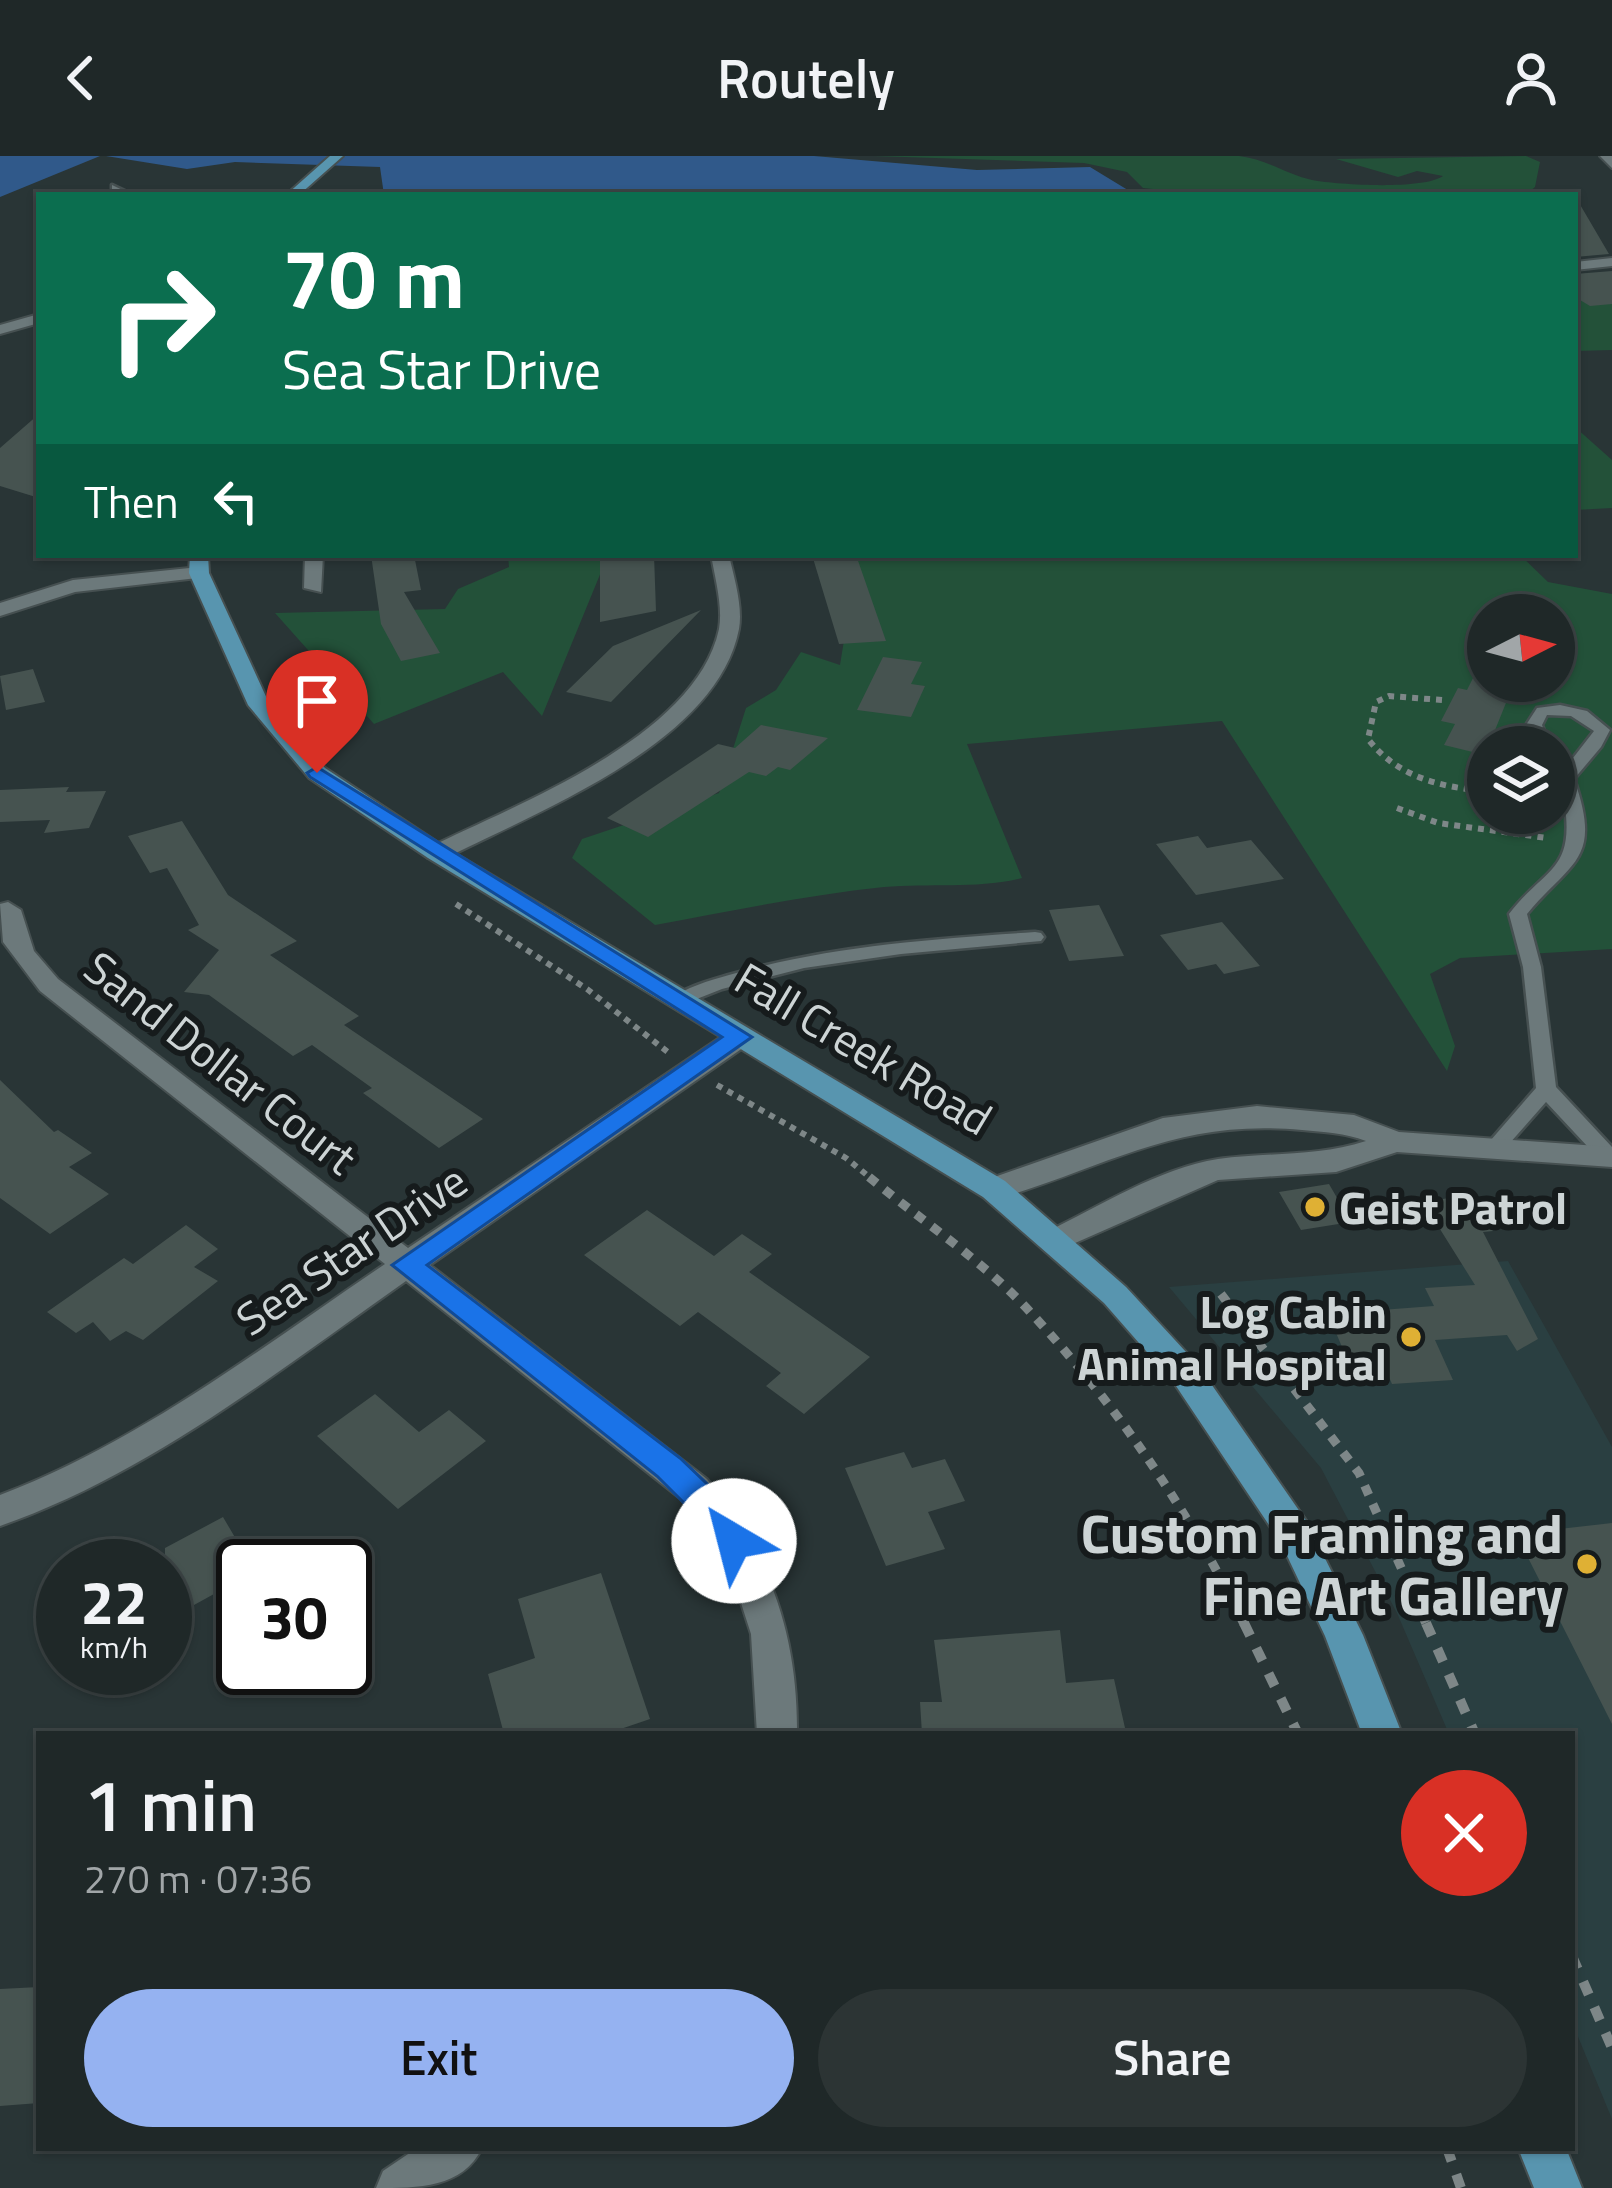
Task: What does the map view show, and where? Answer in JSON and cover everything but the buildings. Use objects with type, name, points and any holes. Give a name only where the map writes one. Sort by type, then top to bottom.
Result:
[{"type":"main road","points":[[295,192],[337,156]]},
{"type":"main road","name":"Fall Creek Road","points":[[199,564],[259,705],[285,738],[343,793],[994,1189],[1057,1240],[1186,1374],[1237,1444],[1294,1533],[1344,1635],[1381,1731]]},
{"type":"main road","points":[[1543,2151],[1558,2188]]},
{"type":"street","points":[[1606,156],[1612,164]]},
{"type":"street","points":[[1578,266],[1612,262]]},
{"type":"street","points":[[0,330],[36,319]]},
{"type":"street","points":[[314,558],[314,588]]},
{"type":"street","points":[[437,853],[628,751],[691,700],[712,670],[729,629],[720,558]]},
{"type":"street","points":[[0,610],[73,586],[199,564]]},
{"type":"street","name":"Sand Dollar Court","points":[[8,910],[10,928],[25,961],[50,985],[668,1467],[717,1515],[750,1567],[771,1625],[780,1684],[777,1731]]},
{"type":"street","name":"Sea Star Drive","points":[[0,1511],[42,1496],[133,1448],[740,1037]]},
{"type":"street","points":[[994,1189],[1128,1139],[1193,1122],[1317,1118],[1354,1125],[1395,1142],[1610,1157]]},
{"type":"street","points":[[1057,1240],[1162,1189],[1216,1170],[1336,1162],[1395,1142]]},
{"type":"street","points":[[400,2188],[454,2151]]},
{"type":"lane","points":[[115,187],[124,192]]},
{"type":"lane","points":[[1534,726],[1542,711],[1565,709],[1589,716],[1602,730],[1596,749],[1575,763]]},
{"type":"lane","points":[[1575,823],[1580,842],[1568,866],[1518,914],[1532,967],[1546,1089],[1610,1157]]},
{"type":"lane","points":[[679,1000],[722,979],[954,943],[1035,937]]},
{"type":"lane","points":[[1494,1148],[1546,1089]]},
{"type":"path","points":[[1442,700],[1389,696],[1376,702],[1368,739],[1377,755],[1415,776],[1467,787]]},
{"type":"path","points":[[1397,808],[1438,823],[1580,842]]},
{"type":"path","points":[[435,890],[587,989],[692,1070],[846,1158],[1030,1311],[1134,1438],[1202,1538],[1297,1731]]},
{"type":"path","points":[[1221,1294],[1359,1473],[1474,1731]]},
{"type":"path","points":[[1575,1963],[1612,2048]]},
{"type":"path","points":[[1448,2151],[1461,2188]]},
{"type":"shaded area","points":[[1508,1261],[1612,1447],[1612,2119],[1575,2029],[1575,1731],[1448,1731],[1397,1613],[1321,1468],[1169,1287]]},
{"type":"green space","points":[[873,156],[1239,156],[1312,180],[1380,185],[1443,176],[1417,171],[1398,177],[1336,159],[1526,156],[1540,162],[1535,187],[1529,192],[1182,192],[1143,188],[1127,172],[1084,163]]},
{"type":"green space","points":[[1578,299],[1612,300],[1612,350],[1578,351]]},
{"type":"green space","points":[[1578,430],[1612,460],[1612,508],[1578,510]]},
{"type":"green space","points":[[508,558],[607,558],[542,716],[503,672],[374,724],[275,613],[445,609],[458,589],[509,567]]},
{"type":"green space","points":[[837,558],[1523,558],[1548,582],[1612,594],[1612,949],[1460,958],[1430,974],[1455,1046],[1447,1071],[1222,721],[967,744],[1022,878],[855,890],[655,925],[572,858],[582,839],[719,793],[746,708],[776,690],[801,652],[840,665],[853,585]]},
{"type":"water","points":[[0,156],[100,156],[0,197]]},
{"type":"water","points":[[106,156],[814,156],[977,170],[1090,167],[1131,192],[384,192],[380,167],[235,162],[187,169]]},
{"type":"place","name":"Geist Patrol","points":[[1315,1207]]},
{"type":"place","name":"Log Cabin Animal Hospital","points":[[1411,1337]]},
{"type":"place","name":"Custom Framing and Fine Art Gallery","points":[[1587,1564]]},
{"type":"route","points":[[317,773],[437,853],[740,1037],[406,1265],[668,1467],[694,1489],[734,1541]]}]
